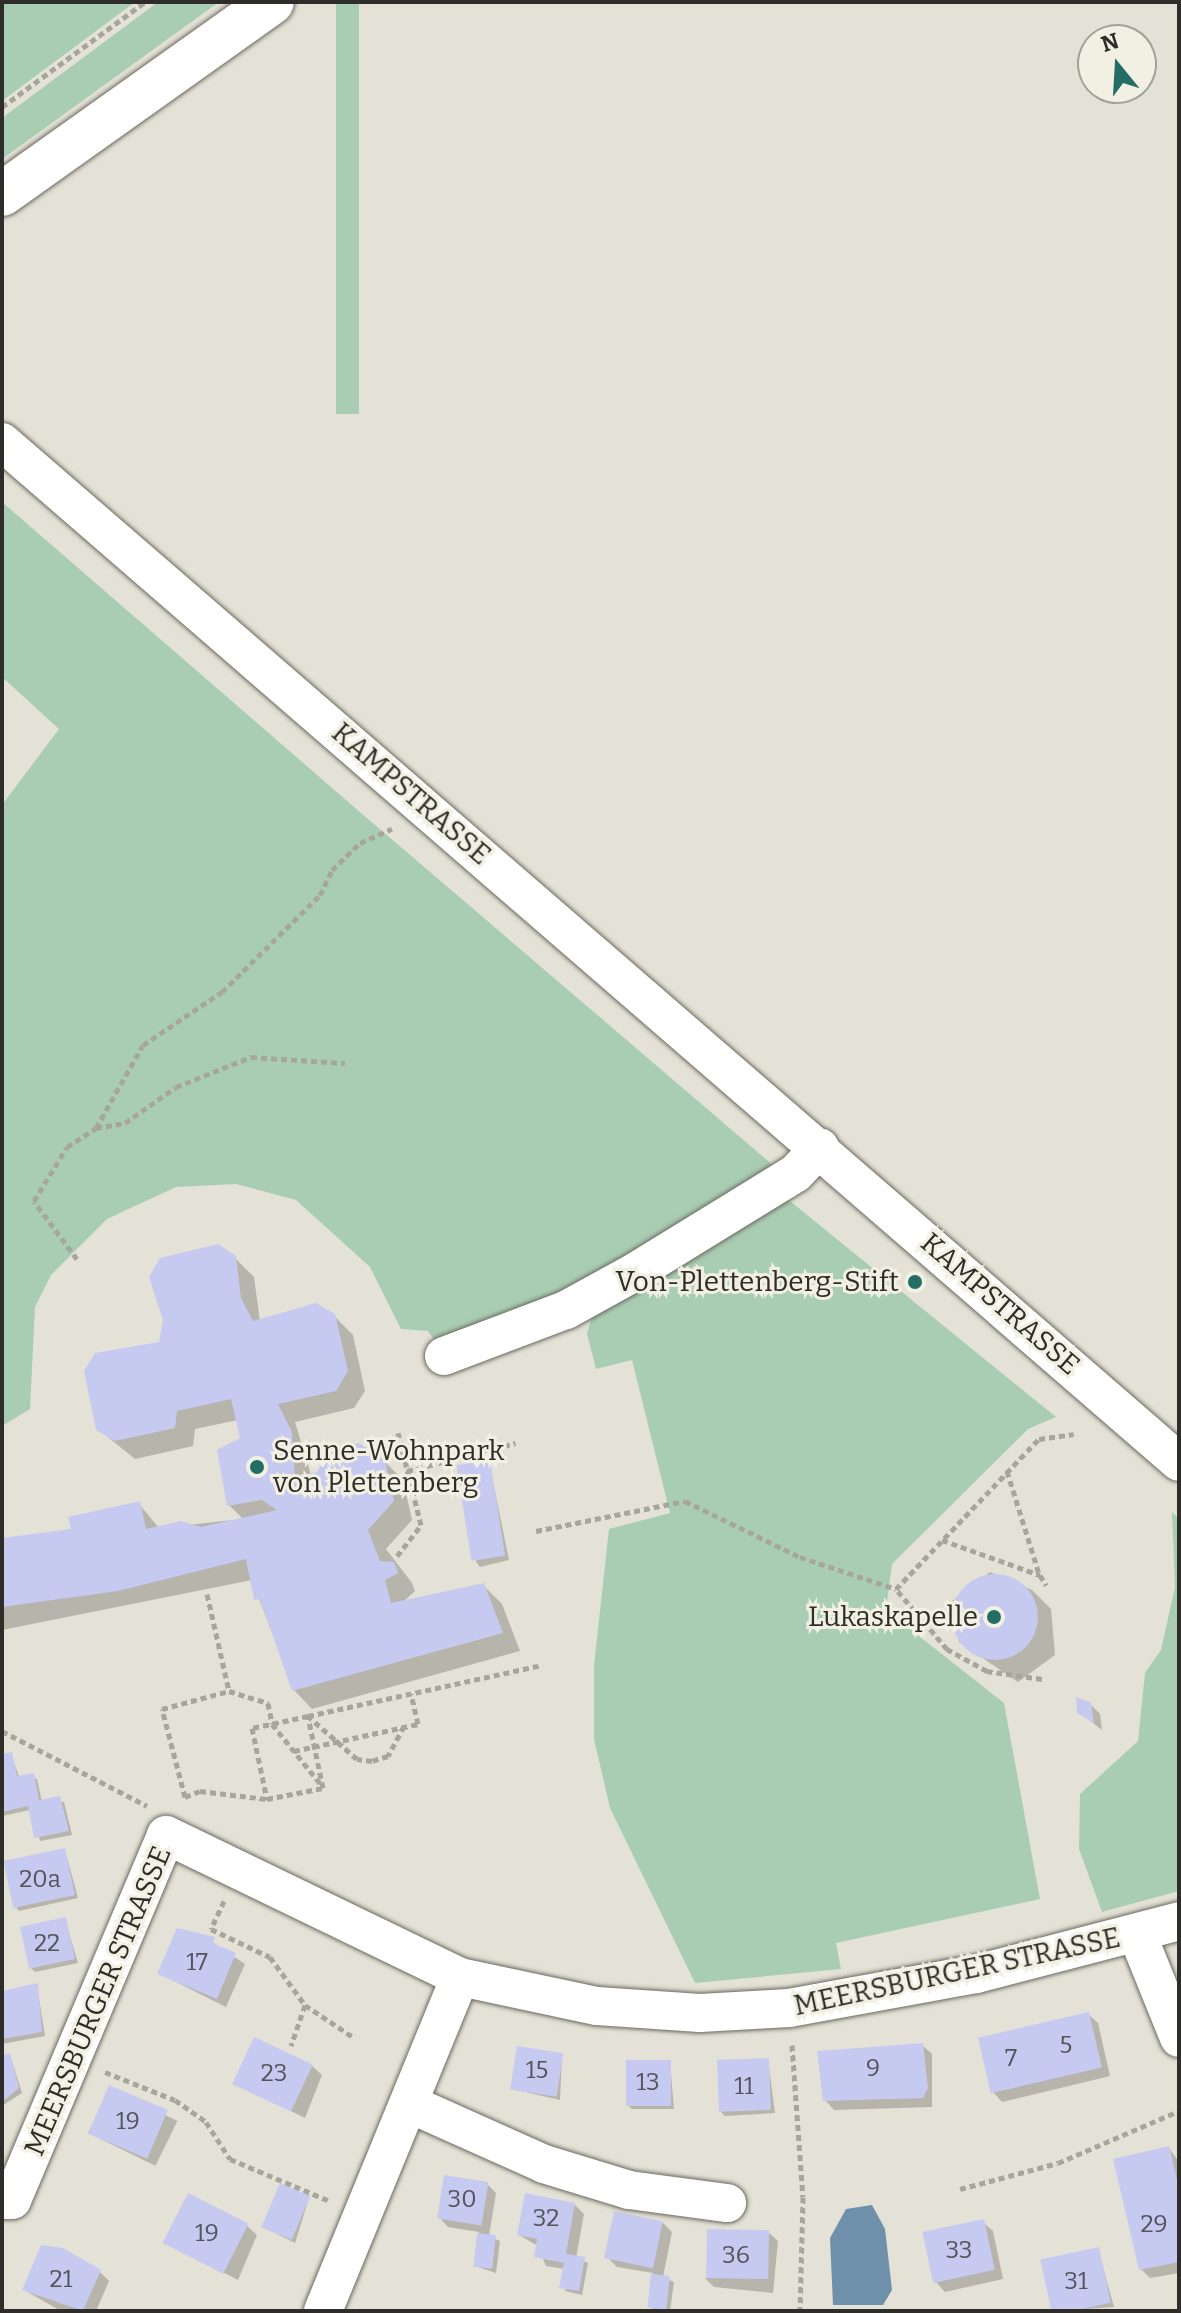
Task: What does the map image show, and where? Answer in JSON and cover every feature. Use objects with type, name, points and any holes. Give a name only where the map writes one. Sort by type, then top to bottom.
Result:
[{"type":"main road","points":[[2,194],[272,2]]},
{"type":"street","name":"KAMPSTRASSE","points":[[2,442],[820,1147],[1179,1462]]},
{"type":"street","points":[[444,1356],[566,1310],[635,1272],[796,1173],[820,1147]]},
{"type":"street","name":"MEERSBURGER STRASSE","points":[[2,2200],[12,2200],[169,1827],[238,1871],[460,1977],[597,2006],[700,2013],[789,2008],[1137,1934],[1179,1921]]},
{"type":"street","points":[[1137,1934],[1179,2038]]},
{"type":"street","points":[[332,2309],[362,2214],[460,1977]]},
{"type":"street","points":[[410,2104],[558,2168],[629,2190],[727,2203]]},
{"type":"path","points":[[2,107],[145,2]]},
{"type":"path","points":[[96,1128],[143,1045],[222,992],[320,895],[332,870],[360,843],[392,829]]},
{"type":"path","points":[[77,1259],[34,1201],[67,1147],[96,1128],[125,1123],[176,1087],[251,1057],[345,1063]]},
{"type":"path","points":[[397,1556],[421,1525],[398,1433]]},
{"type":"path","points":[[896,1589],[1039,1439],[1074,1434]]},
{"type":"path","points":[[407,1471],[515,1443]]},
{"type":"path","points":[[1007,1471],[1040,1575],[1046,1585]]},
{"type":"path","points":[[536,1531],[685,1501],[800,1557],[896,1589],[947,1649],[987,1671],[1042,1679]]},
{"type":"path","points":[[942,1540],[1040,1575]]},
{"type":"path","points":[[207,1594],[229,1691]]},
{"type":"path","points":[[267,1799],[252,1728],[542,1665]]},
{"type":"path","points":[[185,1797],[162,1709],[229,1691],[268,1703],[272,1724],[323,1788]]},
{"type":"path","points":[[294,1751],[418,1724],[411,1694]]},
{"type":"path","points":[[308,1716],[335,1742],[372,1761],[394,1750],[404,1726]]},
{"type":"path","points":[[308,1716],[323,1788]]},
{"type":"path","points":[[2,1731],[169,1827],[185,1797],[200,1791],[267,1799],[323,1788]]},
{"type":"path","points":[[238,1871],[211,1929],[270,1957],[305,2005],[353,2037]]},
{"type":"path","points":[[291,2046],[305,2005]]},
{"type":"path","points":[[789,2008],[803,2197],[800,2311]]},
{"type":"path","points":[[71,2058],[175,2100],[206,2122],[230,2159],[362,2214]]},
{"type":"path","points":[[960,2189],[1058,2163],[1179,2111]]},
{"type":"green space","points":[[2,2],[135,2],[2,101]]},
{"type":"green space","points":[[158,2],[219,2],[2,159],[2,118]]},
{"type":"green space","points":[[336,2],[359,2],[359,414],[336,414]]},
{"type":"green space","points":[[2,502],[774,1166],[623,1268],[438,1345],[428,1331],[401,1329],[370,1267],[296,1200],[236,1184],[176,1187],[107,1219],[51,1275],[35,1307],[30,1409],[2,1426],[2,805],[59,729],[2,677]]},
{"type":"green space","points":[[780,1193],[1056,1417],[1028,1429],[892,1564],[886,1610],[1004,1703],[1040,1899],[836,1943],[841,1969],[695,1983],[610,1808],[594,1739],[594,1665],[609,1529],[670,1513],[632,1360],[596,1369],[587,1334],[591,1319]]},
{"type":"green space","points":[[1172,1512],[1179,1519],[1179,1891],[1102,1912],[1079,1849],[1080,1794],[1138,1741],[1145,1673],[1161,1650],[1175,1587]]},
{"type":"water","points":[[872,2205],[885,2229],[892,2290],[883,2305],[833,2305],[830,2238],[846,2209]]},
{"type":"building","name":"Senne-Wohnpark von Plettenberg","points":[[218,1244],[236,1256],[241,1298],[253,1321],[316,1303],[335,1314],[348,1371],[336,1391],[278,1404],[292,1432],[295,1477],[317,1472],[328,1451],[359,1443],[385,1460],[394,1501],[368,1530],[380,1561],[394,1562],[398,1573],[385,1580],[391,1603],[484,1583],[503,1633],[292,1691],[260,1599],[254,1600],[246,1559],[118,1591],[2,1607],[2,1538],[71,1529],[68,1517],[140,1501],[146,1529],[181,1521],[201,1527],[277,1510],[262,1500],[227,1506],[217,1450],[240,1438],[231,1399],[177,1411],[175,1428],[115,1441],[96,1430],[84,1371],[95,1353],[159,1342],[163,1320],[149,1277],[160,1258]]},
{"type":"building","points":[[490,1460],[505,1556],[472,1561],[456,1465]]},
{"type":"building","name":"Lukaskapelle","points":[[995,1574],[1019,1581],[1031,1593],[1038,1617],[1031,1641],[1019,1653],[995,1660],[971,1653],[959,1641],[952,1617],[959,1593],[971,1581]]},
{"type":"building","points":[[1076,1697],[1091,1702],[1094,1723],[1077,1713]]},
{"type":"building","points":[[12,1752],[17,1776],[34,1773],[39,1800],[60,1796],[69,1831],[34,1838],[28,1806],[2,1812],[2,1754]]},
{"type":"building","points":[[65,1848],[75,1895],[13,1908],[3,1861]]},
{"type":"building","points":[[66,1917],[75,1959],[29,1969],[20,1927]]},
{"type":"building","points":[[177,1928],[215,1937],[213,1943],[236,1953],[217,1999],[157,1974]]},
{"type":"building","points":[[38,1983],[42,2032],[2,2039],[2,1991]]},
{"type":"building","points":[[1089,2012],[1102,2068],[991,2093],[978,2038]]},
{"type":"building","points":[[254,2037],[313,2064],[291,2112],[232,2084]]},
{"type":"building","points":[[923,2043],[928,2088],[923,2098],[823,2101],[817,2051]]},
{"type":"building","points":[[517,2046],[563,2053],[557,2097],[510,2089]]},
{"type":"building","points":[[10,2053],[19,2088],[2,2102],[2,2055]]},
{"type":"building","points":[[769,2058],[771,2110],[719,2112],[717,2060]]},
{"type":"building","points":[[626,2060],[671,2060],[671,2106],[626,2106]]},
{"type":"building","points":[[109,2085],[168,2110],[147,2159],[88,2134]]},
{"type":"building","points":[[1169,2146],[1179,2188],[1179,2262],[1139,2270],[1113,2159]]},
{"type":"building","points":[[444,2175],[488,2182],[482,2225],[437,2218]]},
{"type":"building","points":[[280,2183],[310,2196],[292,2240],[261,2227]]},
{"type":"building","points":[[188,2193],[249,2224],[223,2274],[163,2243]]},
{"type":"building","points":[[525,2193],[575,2203],[566,2254],[585,2257],[579,2291],[559,2288],[564,2263],[534,2257],[537,2239],[517,2235]]},
{"type":"building","points":[[614,2211],[663,2221],[653,2268],[604,2258]]},
{"type":"building","points":[[984,2219],[995,2270],[933,2283],[922,2232]]},
{"type":"building","points":[[707,2229],[769,2230],[768,2279],[706,2278]]},
{"type":"building","points":[[477,2233],[496,2235],[492,2269],[473,2267]]},
{"type":"building","points":[[41,2245],[63,2248],[101,2270],[83,2311],[22,2290]]},
{"type":"building","points":[[1099,2247],[1111,2303],[1072,2311],[1051,2311],[1040,2259]]},
{"type":"building","points":[[651,2274],[670,2276],[666,2310],[647,2308]]},
{"type":"place","name":"Von-Plettenberg-Stift","points":[[915,1282]]},
{"type":"place","name":"Senne-Wohnpark von Plettenberg","points":[[257,1467]]},
{"type":"place","name":"Lukaskapelle","points":[[994,1617]]}]
